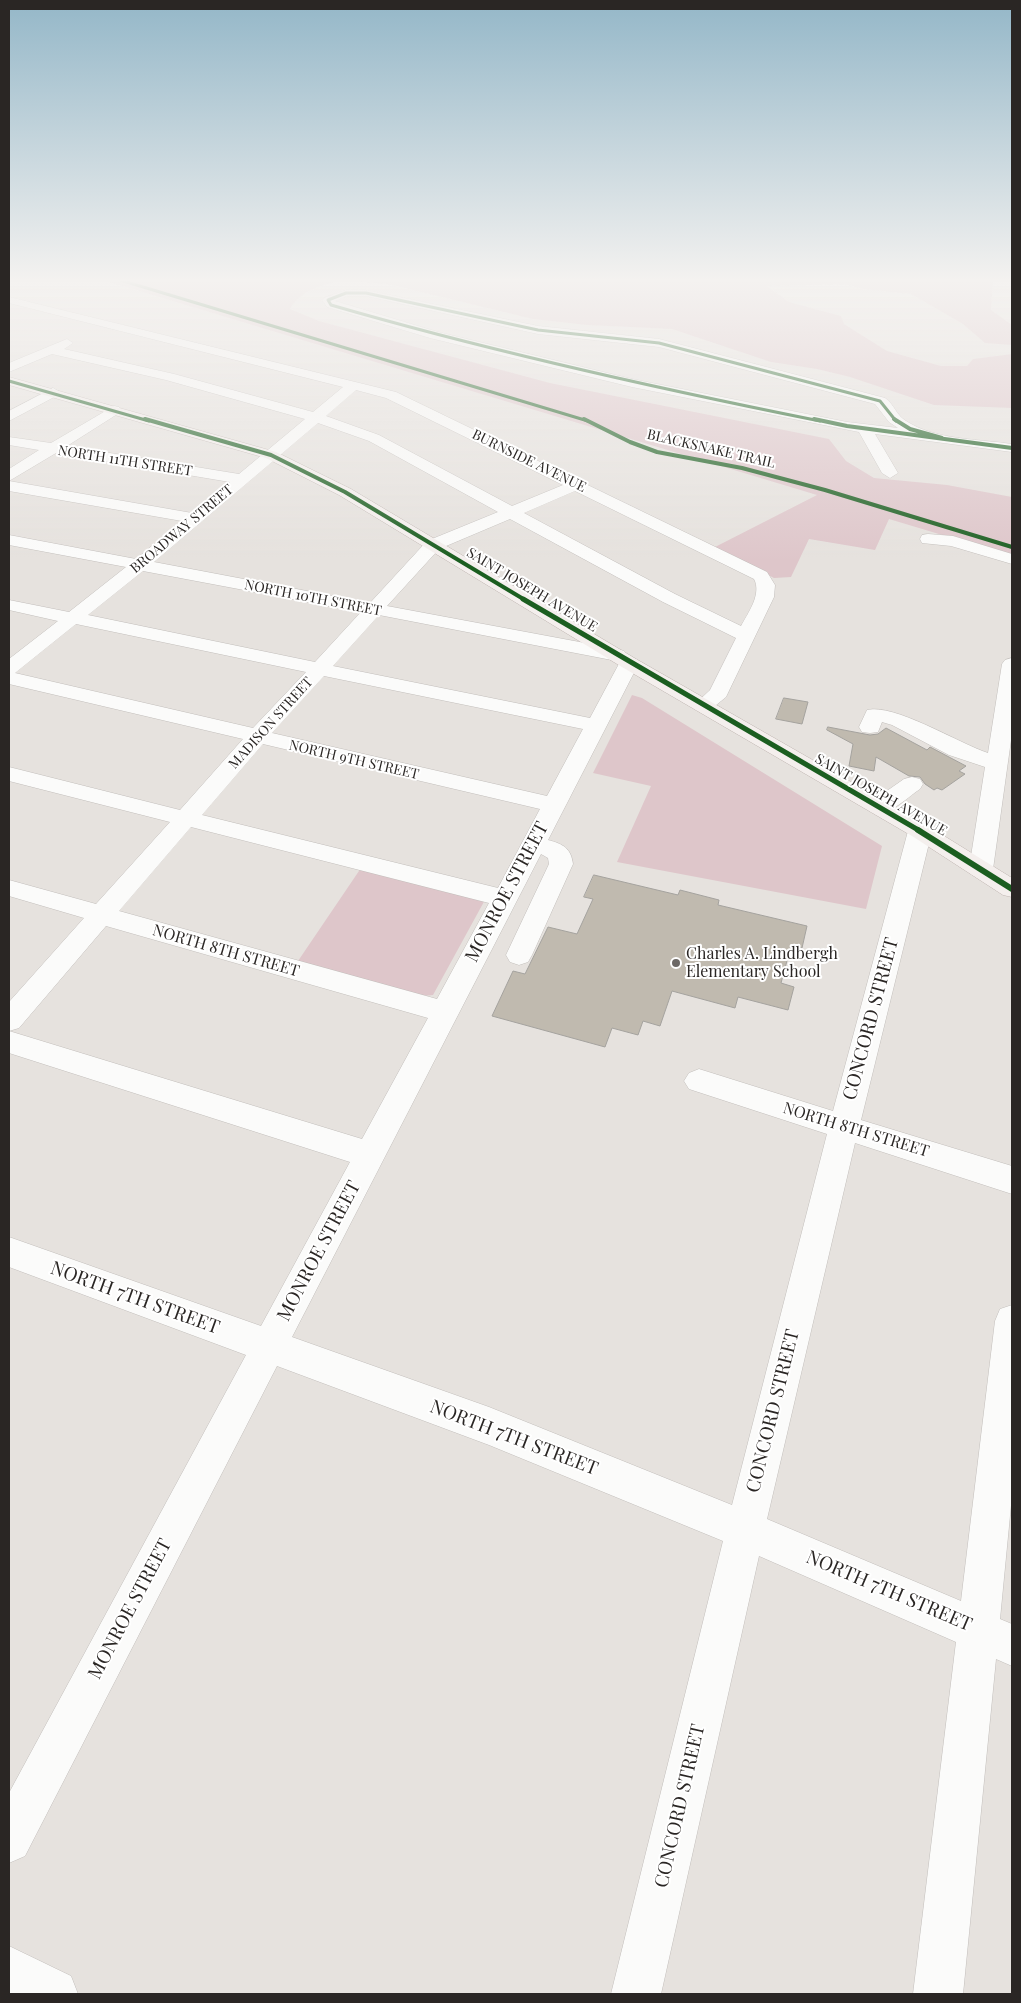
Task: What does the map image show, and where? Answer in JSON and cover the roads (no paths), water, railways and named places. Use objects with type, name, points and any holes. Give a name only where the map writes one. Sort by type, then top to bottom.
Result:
[{"type":"main road","name":"SAINT JOSEPH AVENUE","points":[[9,381],[271,455],[345,492],[623,659],[920,831],[1012,889]]},
{"type":"street","points":[[154,373],[314,417],[374,438],[512,514],[746,636],[719,694],[703,706]]},
{"type":"street","name":"BURNSIDE AVENUE","points":[[302,373],[391,395],[761,576],[766,585],[765,597],[746,636]]},
{"type":"street","points":[[592,373],[803,418],[1012,448]]},
{"type":"street","points":[[775,373],[880,401],[887,405],[894,419],[909,427],[942,438]]},
{"type":"street","name":"BROADWAY STREET","points":[[9,669],[140,565],[353,386]]},
{"type":"street","points":[[9,417],[52,392]]},
{"type":"street","points":[[9,476],[114,410]]},
{"type":"street","points":[[864,428],[890,473]]},
{"type":"street","name":"NORTH 11TH STREET","points":[[9,441],[242,480]]},
{"type":"street","name":"MADISON STREET","points":[[9,1020],[257,738],[432,545],[512,514],[577,485]]},
{"type":"street","points":[[9,486],[196,518]]},
{"type":"street","name":"NORTH 10TH STREET","points":[[9,540],[373,609],[623,659]]},
{"type":"street","points":[[928,540],[953,541],[1012,559]]},
{"type":"street","points":[[9,605],[594,725]]},
{"type":"street","name":"MONROE STREET","points":[[9,1840],[553,805],[594,725],[623,659]]},
{"type":"street","points":[[981,869],[1012,664]]},
{"type":"street","name":"NORTH 9TH STREET","points":[[9,678],[257,738],[553,805]]},
{"type":"street","points":[[870,727],[874,714],[899,720],[957,750],[997,764]]},
{"type":"street","points":[[9,774],[503,898]]},
{"type":"street","points":[[879,807],[912,784]]},
{"type":"street","name":"CONCORD STREET","points":[[636,1994],[744,1530],[843,1126],[920,831]]},
{"type":"street","points":[[518,955],[562,864],[560,855],[553,849],[532,843]]},
{"type":"street","name":"NORTH 8TH STREET","points":[[9,888],[102,914],[117,921],[445,1012]]},
{"type":"street","points":[[9,1042],[370,1155]]},
{"type":"street","name":"NORTH 8TH STREET","points":[[699,1081],[1012,1180]]},
{"type":"street","name":"NORTH 7TH STREET","points":[[9,1252],[489,1426],[744,1530],[996,1637]]},
{"type":"street","points":[[938,1994],[996,1637],[1012,1321]]},
{"type":"street","points":[[9,1972],[52,1994]]},
{"type":"place","name":"Charles A. Lindbergh Elementary School","points":[[676,963]]}]
